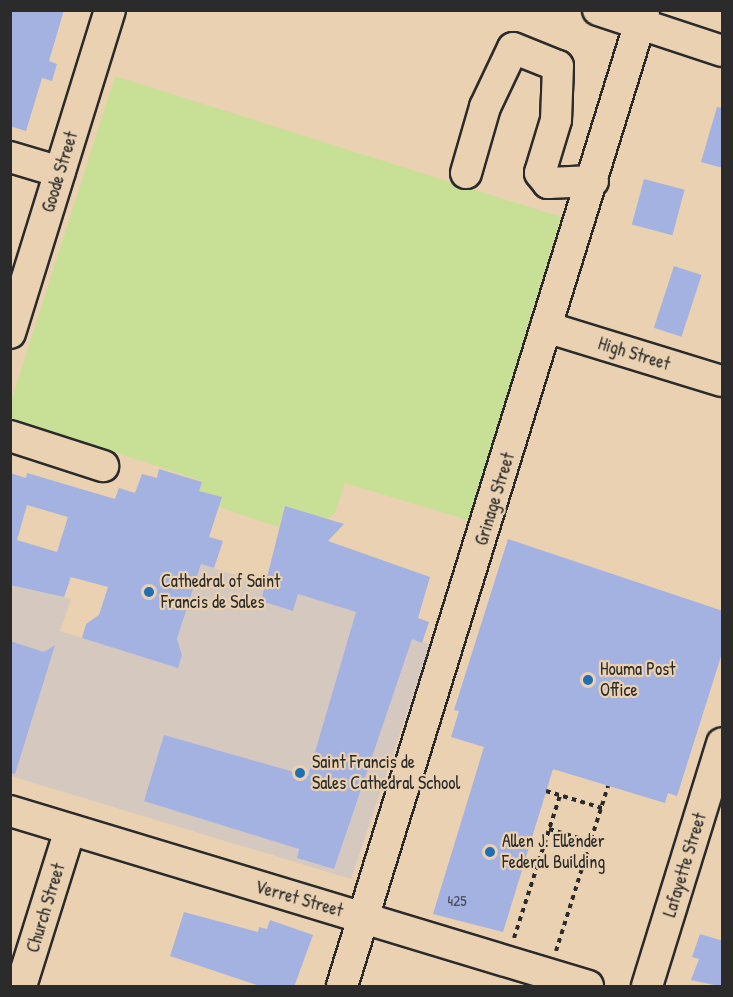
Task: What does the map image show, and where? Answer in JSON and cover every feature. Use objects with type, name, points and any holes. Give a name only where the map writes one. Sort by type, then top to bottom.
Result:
[{"type":"street","name":"Goode Street","points":[[10,333],[110,10]]},
{"type":"street","points":[[598,10],[642,18],[723,51]]},
{"type":"street","name":"Grinage Street","points":[[342,987],[642,18]]},
{"type":"street","points":[[466,173],[484,107],[513,48],[558,66],[556,120],[540,173],[548,183],[593,181]]},
{"type":"street","points":[[10,157],[60,172]]},
{"type":"street","name":"High Street","points":[[546,327],[723,381]]},
{"type":"street","points":[[10,436],[103,466]]},
{"type":"street","name":"Lafayette Street","points":[[647,987],[723,743]]},
{"type":"street","name":"Verret Street","points":[[10,811],[588,987]]},
{"type":"street","name":"Church Street","points":[[21,987],[70,831]]},
{"type":"path","points":[[555,955],[608,786]]},
{"type":"path","points":[[546,791],[602,808]]},
{"type":"path","points":[[513,942],[560,795]]},
{"type":"path","points":[[549,829],[591,842]]},
{"type":"shaded area","points":[[201,564],[266,585],[261,601],[293,611],[298,594],[356,612],[351,630],[370,626],[430,644],[351,879],[11,776],[10,585],[71,599],[60,631],[173,666],[179,664],[182,655],[175,646]]},
{"type":"green space","points":[[115,76],[561,217],[468,520],[345,483],[335,513],[327,519],[285,506],[278,527],[219,507],[222,497],[199,491],[202,481],[11,418],[11,402]]},
{"type":"building","points":[[10,10],[64,10],[49,61],[57,64],[52,81],[42,78],[26,131],[10,126]]},
{"type":"building","points":[[717,107],[723,108],[723,168],[701,162]]},
{"type":"building","points":[[644,179],[685,190],[672,235],[632,224]]},
{"type":"building","points":[[674,266],[702,275],[681,337],[654,328]]},
{"type":"building","points":[[159,469],[202,482],[199,491],[222,497],[209,537],[223,541],[214,568],[201,564],[177,639],[182,655],[178,668],[82,638],[86,624],[99,615],[108,587],[71,577],[64,597],[10,585],[10,473],[26,478],[27,473],[115,499],[119,488],[135,493],[142,474],[157,478]],"holes":[[[27,505],[68,517],[57,552],[17,540]]]},
{"type":"building","points":[[285,506],[344,524],[328,541],[430,577],[418,618],[429,622],[422,643],[412,639],[334,869],[297,858],[299,849],[144,801],[164,735],[308,776],[356,612],[298,594],[293,611],[261,601]]},
{"type":"building","name":"Houma Post Office","points":[[508,539],[723,611],[723,650],[677,796],[668,793],[665,803],[553,769],[503,932],[433,914],[484,747],[451,737],[459,711],[454,710]]},
{"type":"building","points":[[10,641],[44,652],[55,645],[15,774],[10,773]]},
{"type":"building","points":[[184,912],[258,932],[259,927],[267,929],[270,920],[313,935],[294,987],[263,987],[170,956]]},
{"type":"building","points":[[700,934],[723,941],[723,987],[691,980],[699,959],[692,957]]},
{"type":"place","name":"Cathedral of Saint Francis de Sales","points":[[149,592]]},
{"type":"place","name":"Houma Post Office","points":[[588,680]]},
{"type":"place","name":"Saint Francis de Sales Cathedral School","points":[[300,773]]},
{"type":"place","name":"Allen J. Ellender Federal Building","points":[[490,852]]}]
